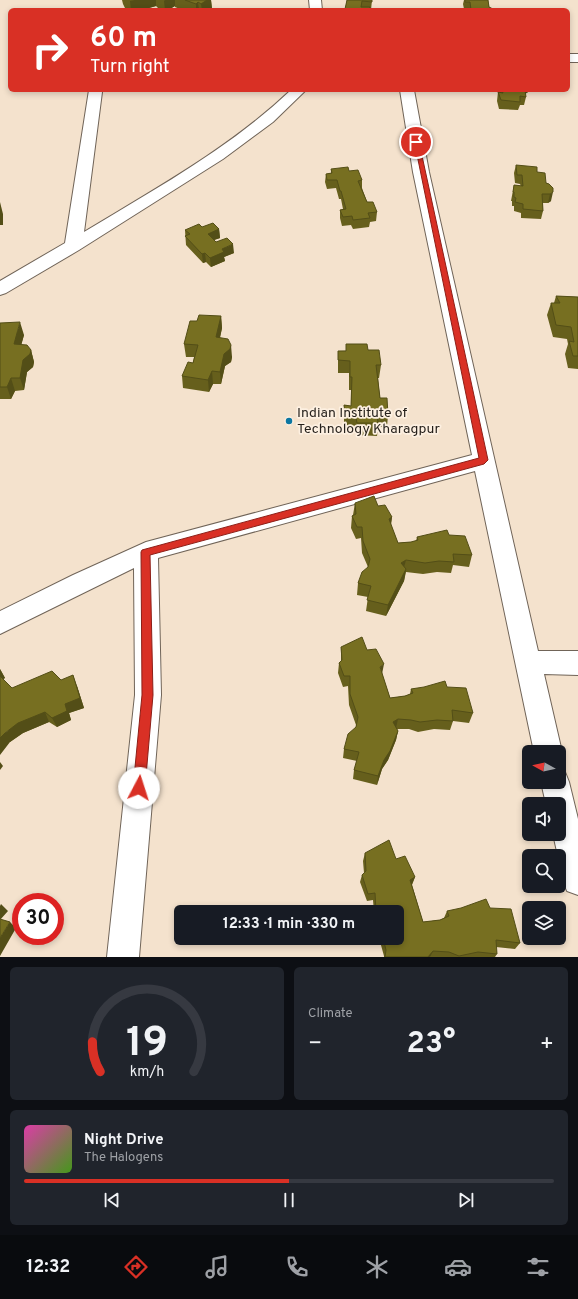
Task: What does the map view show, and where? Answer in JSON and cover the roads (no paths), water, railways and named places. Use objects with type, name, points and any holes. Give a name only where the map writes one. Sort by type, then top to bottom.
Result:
[{"type":"street","points":[[73,246],[95,92]]},
{"type":"street","points":[[0,289],[73,246],[237,144],[281,109],[297,92]]},
{"type":"street","points":[[407,92],[421,172],[546,745]]},
{"type":"street","points":[[0,623],[81,582],[146,552],[484,460]]},
{"type":"street","points":[[123,957],[148,695],[146,552]]},
{"type":"street","points":[[528,662],[578,663]]},
{"type":"street","points":[[557,789],[578,880]]},
{"type":"place","name":"Indian Institute of Technology Kharagpur","points":[[289,421]]}]
